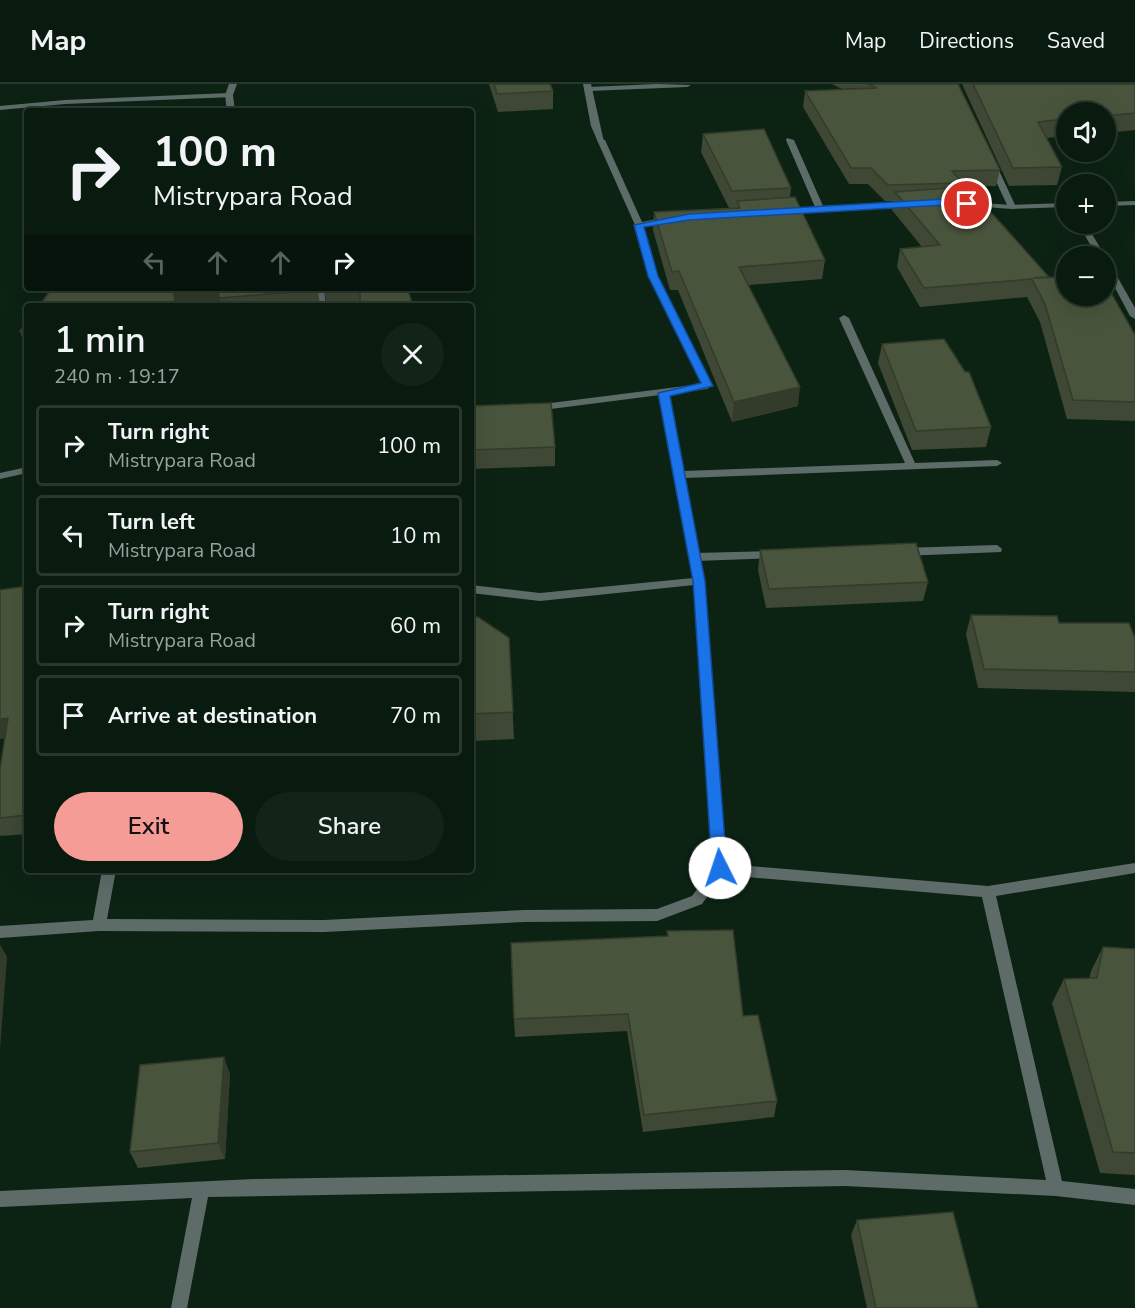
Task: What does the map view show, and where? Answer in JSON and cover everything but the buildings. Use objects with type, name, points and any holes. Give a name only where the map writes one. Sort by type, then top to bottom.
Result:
[{"type":"street","points":[[231,108],[229,95],[233,84]]},
{"type":"street","points":[[528,409],[707,386],[653,276],[639,225],[595,126],[588,87],[687,85]]},
{"type":"street","points":[[0,108],[65,102],[229,95]]},
{"type":"street","points":[[790,140],[820,209]]},
{"type":"street","points":[[989,157],[1012,207]]},
{"type":"street","points":[[772,212],[922,203]]},
{"type":"street","points":[[956,203],[1012,207],[1056,205]]},
{"type":"street","points":[[1116,204],[1135,203]]},
{"type":"street","points":[[639,225],[679,219]]},
{"type":"street","points":[[1116,282],[1135,316]]},
{"type":"street","points":[[844,318],[911,466]]},
{"type":"street","points":[[0,932],[99,925],[324,926],[524,916],[657,915],[697,900],[720,868],[699,581],[664,393]]},
{"type":"street","points":[[678,475],[997,463]]},
{"type":"street","points":[[0,476],[24,471]]},
{"type":"street","points":[[892,552],[997,549]]},
{"type":"street","points":[[696,557],[788,555]]},
{"type":"street","points":[[474,589],[540,597],[699,581]]},
{"type":"street","points":[[720,868],[988,892],[1135,868]]},
{"type":"street","points":[[99,925],[108,873]]},
{"type":"street","points":[[988,892],[1056,1188]]},
{"type":"street","points":[[0,1199],[254,1187],[843,1178],[1056,1188],[1135,1197]]},
{"type":"street","points":[[179,1308],[201,1191]]},
{"type":"route","points":[[720,868],[699,581],[664,393],[707,386],[653,276],[639,225],[689,217],[945,202],[967,204]]}]
